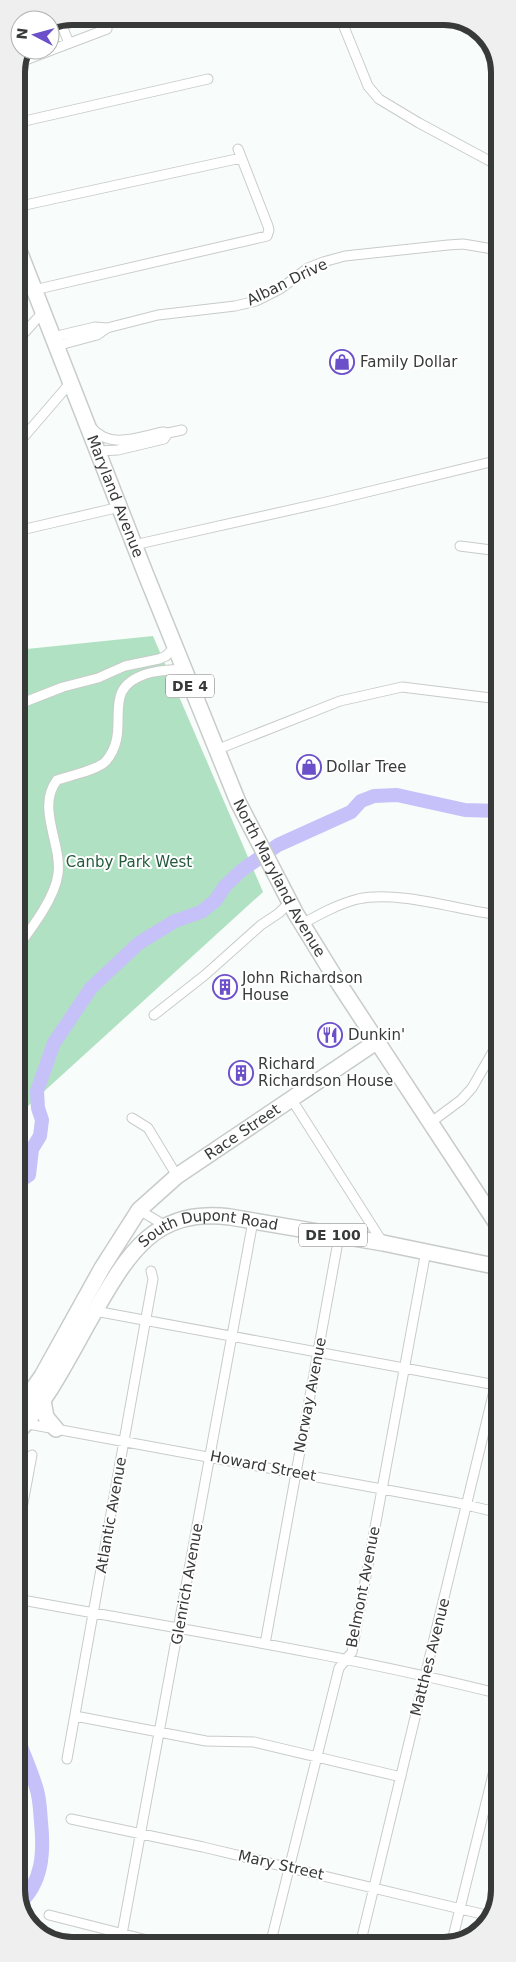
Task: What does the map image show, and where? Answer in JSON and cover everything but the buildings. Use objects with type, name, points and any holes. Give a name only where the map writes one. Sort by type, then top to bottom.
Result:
[{"type":"main road","name":"Maryland Avenue","points":[[25,266],[216,750]]},
{"type":"main road","name":"North Maryland Avenue","points":[[216,750],[255,837],[302,924],[376,1042],[491,1209]]},
{"type":"main road","name":"Race Street","points":[[139,1210],[177,1176],[376,1042]]},
{"type":"main road","name":"South Dupont Road","points":[[25,1406],[102,1268],[139,1210]]},
{"type":"main road","name":"South Dupont Road","points":[[25,1414],[43,1401],[123,1264],[136,1248],[166,1226],[193,1216],[230,1217],[383,1243],[491,1265]]},
{"type":"main road","points":[[477,1262],[491,1258]]},
{"type":"main road","points":[[65,1362],[69,1346],[81,1324],[79,1312]]},
{"type":"main road","points":[[43,1401],[46,1417],[56,1429]]},
{"type":"street","points":[[344,25],[368,86],[379,98],[419,123],[491,162]]},
{"type":"street","points":[[62,26],[69,43]]},
{"type":"street","points":[[27,59],[107,29]]},
{"type":"street","points":[[25,122],[208,79]]},
{"type":"street","points":[[25,205],[240,154],[268,226],[268,234],[264,238],[34,290]]},
{"type":"street","name":"Alban Drive","points":[[55,341],[97,335],[107,328],[158,315],[235,306],[256,301],[280,289],[308,268],[345,256],[448,244],[463,244],[491,249]]},
{"type":"street","points":[[25,332],[44,312]]},
{"type":"street","points":[[25,436],[71,382]]},
{"type":"street","points":[[84,416],[101,437],[114,441],[163,432],[168,434],[182,430]]},
{"type":"street","points":[[98,451],[118,450],[164,439],[168,434]]},
{"type":"street","points":[[134,545],[326,502],[491,462]]},
{"type":"street","points":[[25,529],[120,507]]},
{"type":"street","points":[[460,546],[491,549]]},
{"type":"street","points":[[25,702],[63,687],[98,678],[125,666],[160,659],[175,647]]},
{"type":"street","points":[[25,936],[47,902],[58,875],[58,858],[48,802],[54,784],[57,780],[106,762],[117,743],[120,695],[126,684],[146,674],[184,669]]},
{"type":"street","points":[[216,750],[340,701],[402,686],[491,698]]},
{"type":"street","points":[[302,924],[332,908],[359,899],[380,897],[491,913]]},
{"type":"street","points":[[154,1015],[205,975],[290,902]]},
{"type":"street","points":[[430,1123],[461,1100],[472,1088],[491,1055]]},
{"type":"street","points":[[292,1100],[383,1243]]},
{"type":"street","points":[[132,1118],[148,1128],[177,1176]]},
{"type":"street","points":[[139,1210],[166,1226]]},
{"type":"street","name":"Glenrich Avenue","points":[[122,1935],[253,1221]]},
{"type":"street","name":"Norway Avenue","points":[[264,1644],[339,1236]]},
{"type":"street","name":"Belmont Avenue","points":[[272,1937],[339,1668],[352,1652],[426,1251]]},
{"type":"street","name":"Atlantic Avenue","points":[[67,1760],[146,1320],[153,1279],[151,1271]]},
{"type":"street","points":[[95,1311],[491,1384]]},
{"type":"street","name":"Matthes Avenue","points":[[362,1937],[491,1406]]},
{"type":"street","name":"Howard Street","points":[[25,1420],[56,1429],[210,1456],[491,1511]]},
{"type":"street","points":[[25,1493],[32,1456]]},
{"type":"street","points":[[25,1600],[347,1659],[426,1675],[491,1692]]},
{"type":"street","points":[[75,1716],[206,1741],[254,1742],[401,1777]]},
{"type":"street","points":[[453,1936],[491,1782]]},
{"type":"street","name":"Mary Street","points":[[70,1819],[204,1847],[485,1915]]},
{"type":"street","points":[[49,1915],[131,1937]]},
{"type":"green space","name":"Canby Park West","points":[[153,636],[263,892],[25,1109],[25,649]]},
{"type":"waterway","points":[[25,1178],[29,1175],[32,1149],[40,1136],[42,1120],[38,1108],[37,1091],[54,1043],[91,988],[139,943],[175,921],[201,912],[215,901],[225,886],[242,870],[278,845],[351,812],[361,801],[374,796],[397,795],[465,810],[491,811]]},
{"type":"waterway","points":[[25,1756],[37,1791],[42,1833],[40,1866],[33,1886],[26,1896]]},
{"type":"place","name":"Family Dollar","points":[[342,362]]},
{"type":"place","name":"Dollar Tree","points":[[309,767]]},
{"type":"place","name":"John Richardson House","points":[[225,987]]},
{"type":"place","name":"Dunkin'","points":[[330,1035]]},
{"type":"place","name":"Richard Richardson House","points":[[241,1073]]}]
